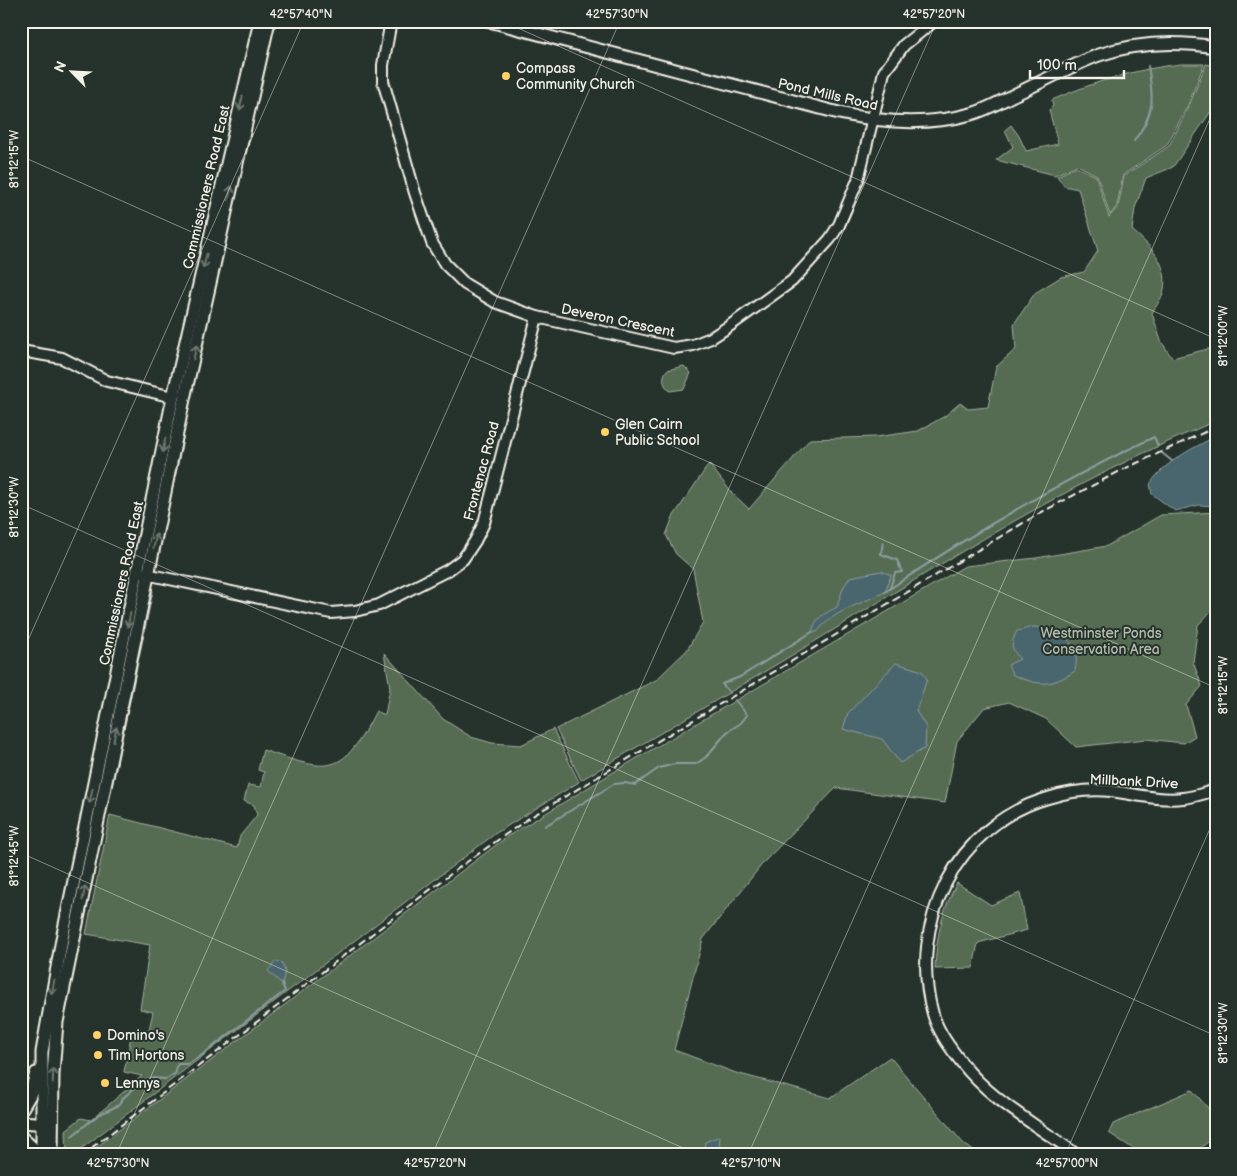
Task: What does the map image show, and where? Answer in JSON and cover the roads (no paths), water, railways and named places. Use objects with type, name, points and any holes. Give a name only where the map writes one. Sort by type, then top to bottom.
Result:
[{"type":"main road","name":"Commissioners Road East","points":[[42,1155],[53,1074],[57,1022],[143,573],[173,397],[260,21]]},
{"type":"main road","name":"Commissioners Road East","points":[[52,1155],[47,1124],[42,1052],[82,840],[269,21]]},
{"type":"main road","name":"Pond Mills Road","points":[[489,21],[747,90],[872,120],[924,122],[972,114],[1099,55],[1137,46],[1168,42],[1216,47]]},
{"type":"main road","points":[[21,1110],[30,1095],[42,1052]]},
{"type":"main road","points":[[21,1122],[47,1124]]},
{"type":"main road","points":[[21,1137],[32,1147],[34,1155]]},
{"type":"street","name":"Deveron Crescent","points":[[392,21],[385,48],[384,81],[432,243],[445,264],[478,294],[495,302],[537,317],[674,348],[693,345],[711,338],[792,281],[830,239],[839,225],[858,180],[884,72],[904,45],[934,21]]},
{"type":"street","name":"Frontenac Road","points":[[143,573],[331,613],[379,605],[448,570],[463,559],[475,542],[484,522],[537,317]]},
{"type":"street","points":[[21,351],[62,358],[107,381],[173,397]]},
{"type":"street","name":"Millbank Drive","points":[[1077,1155],[979,1083],[944,1038],[934,1016],[927,983],[928,935],[938,900],[950,871],[979,836],[1021,807],[1048,797],[1088,791],[1110,791],[1181,798],[1216,790]]},
{"type":"water","points":[[1216,436],[1216,506],[1199,505],[1175,511],[1152,494],[1150,484],[1163,469],[1180,456]]},
{"type":"water","points":[[881,571],[891,575],[885,592],[848,608],[831,618],[817,632],[812,632],[818,619],[837,607],[843,588],[850,577]]},
{"type":"water","points":[[1033,627],[1052,630],[1066,638],[1075,652],[1075,671],[1059,680],[1045,683],[1038,683],[1013,675],[1008,665],[1020,659],[1014,652],[1012,645],[1015,635],[1017,631]]},
{"type":"water","points":[[896,663],[922,671],[927,679],[916,711],[926,727],[925,748],[900,763],[882,739],[843,729],[848,713]]},
{"type":"water","points":[[276,961],[282,963],[285,971],[282,984],[268,971]]},
{"type":"water","points":[[720,1136],[719,1148],[713,1151],[704,1148],[705,1142]]},
{"type":"waterway","points":[[1134,141],[1146,122],[1151,105],[1152,97],[1148,66]]},
{"type":"waterway","points":[[885,592],[949,550],[1050,490],[1154,437],[1158,446]]},
{"type":"waterway","points":[[1162,453],[1172,461]]},
{"type":"waterway","points":[[883,542],[881,554],[897,560],[902,572],[895,573],[890,588]]},
{"type":"waterway","points":[[730,693],[722,684],[740,677],[812,632]]},
{"type":"waterway","points":[[545,826],[614,784],[625,783],[635,785],[659,768],[675,764],[696,764],[706,757],[727,732],[741,723],[747,715],[735,700]]},
{"type":"waterway","points":[[72,1136],[98,1115],[119,1105],[122,1099],[141,1082],[152,1078],[166,1079],[176,1073],[175,1069],[178,1064],[188,1064],[202,1055],[285,991],[282,984]]},
{"type":"waterway","points":[[894,1155],[895,1150]]},
{"type":"railway","points":[[82,1155],[464,864],[529,818],[1040,513],[1124,469],[1216,427]]},
{"type":"place","name":"Compass Community Church","points":[[506,76]]},
{"type":"place","name":"Glen Cairn Public School","points":[[605,432]]},
{"type":"place","name":"Domino's","points":[[97,1035]]},
{"type":"place","name":"Tim Hortons","points":[[98,1055]]},
{"type":"place","name":"Lennys","points":[[105,1083]]},
{"type":"park label","name":"Westminster Ponds Conservation Area","points":[[1101,642]]}]
